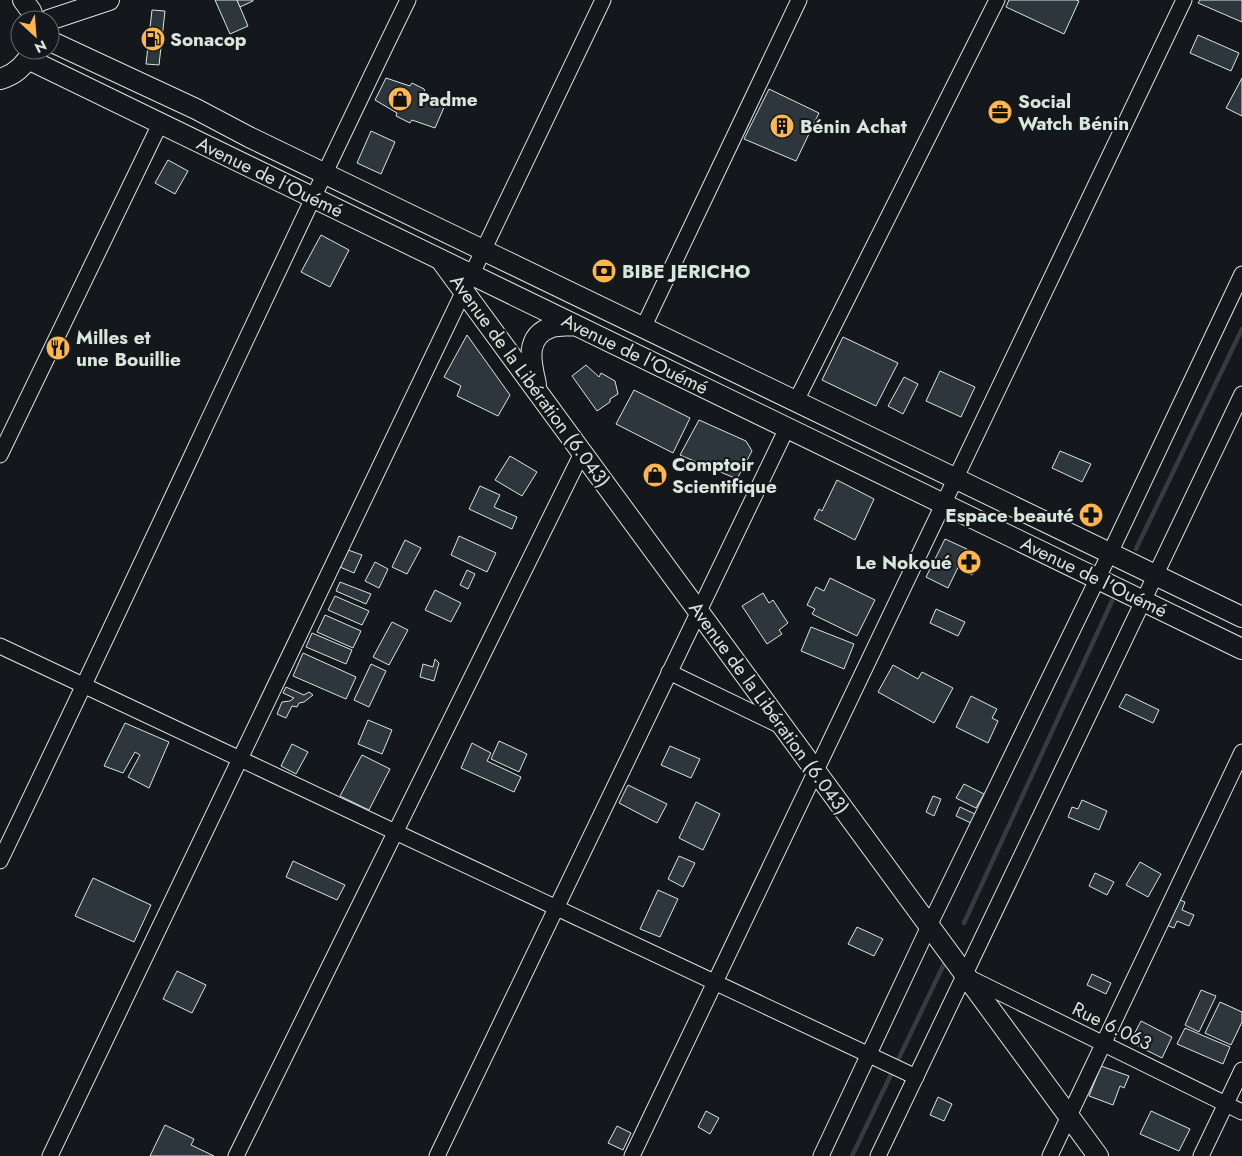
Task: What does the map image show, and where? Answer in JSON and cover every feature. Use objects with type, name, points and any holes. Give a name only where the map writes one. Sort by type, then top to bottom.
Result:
[{"type":"main road","points":[[60,16],[109,0]]},
{"type":"main road","name":"Avenue de l'Ouémé","points":[[60,46],[196,109],[323,173],[1242,616]]},
{"type":"main road","points":[[0,79],[17,71],[26,60]]},
{"type":"main road","name":"Avenue de l'Ouémé","points":[[39,60],[160,124],[441,260]]},
{"type":"main road","name":"Avenue de la Libération (6.043)","points":[[441,260],[468,283],[538,393],[1098,1156]]},
{"type":"main road","name":"Avenue de l'Ouémé","points":[[468,283],[576,325],[1242,649]]},
{"type":"main road","points":[[538,393],[530,360],[532,345],[540,332],[552,327],[576,325]]},
{"type":"street","points":[[0,861],[84,686],[323,173],[408,0]]},
{"type":"street","points":[[50,1156],[239,758],[604,0]]},
{"type":"street","points":[[643,328],[799,0]]},
{"type":"street","points":[[796,401],[997,0]]},
{"type":"street","points":[[632,1156],[1184,0]]},
{"type":"street","points":[[0,455],[160,124]]},
{"type":"street","points":[[821,1156],[929,926],[1110,553],[1242,274]]},
{"type":"street","points":[[878,1156],[909,1074],[964,975],[1242,394]]},
{"type":"street","points":[[437,1156],[787,428]]},
{"type":"street","points":[[236,1156],[582,453]]},
{"type":"street","points":[[0,646],[909,1074]]},
{"type":"street","points":[[669,672],[783,727]]},
{"type":"street","points":[[1050,1156],[1242,752]]},
{"type":"street","name":"Rue 6.063","points":[[964,975],[1242,1112]]},
{"type":"street","points":[[1201,1156],[1242,1070]]},
{"type":"building","points":[[215,0],[237,0],[248,26],[230,34]]},
{"type":"building","points":[[237,0],[253,0],[253,1],[240,7]]},
{"type":"building","points":[[1009,0],[1079,1],[1064,34],[1006,7]]},
{"type":"building","points":[[1200,0],[1242,0],[1242,22],[1198,3]]},
{"type":"building","points":[[152,10],[165,11],[159,65],[146,64]]},
{"type":"building","points":[[1198,35],[1239,53],[1231,71],[1190,53]]},
{"type":"building","points":[[386,78],[410,86],[412,83],[424,89],[425,92],[445,105],[435,128],[412,120],[410,123],[396,116],[397,113],[375,100]]},
{"type":"building","points":[[1242,78],[1242,116],[1226,108]]},
{"type":"building","name":"Bénin Achat","points":[[769,89],[819,113],[796,161],[744,139]]},
{"type":"building","points":[[371,131],[395,142],[381,174],[357,163]]},
{"type":"building","points":[[168,160],[188,171],[175,194],[155,183]]},
{"type":"building","points":[[321,235],[349,250],[330,287],[301,272]]},
{"type":"building","points":[[467,335],[510,395],[498,416],[457,396],[461,386],[444,377]]},
{"type":"building","points":[[843,337],[898,363],[876,406],[822,380]]},
{"type":"building","points":[[586,365],[599,377],[601,373],[615,381],[618,394],[597,411],[572,376]]},
{"type":"building","points":[[940,371],[975,387],[961,417],[926,401]]},
{"type":"building","points":[[904,377],[918,384],[903,414],[888,406]]},
{"type":"building","points":[[634,390],[690,418],[673,453],[616,424]]},
{"type":"building","points":[[699,420],[746,441],[752,451],[737,479],[680,455]]},
{"type":"building","points":[[1060,451],[1091,464],[1082,482],[1052,468]]},
{"type":"building","points":[[510,456],[537,472],[522,496],[495,480]]},
{"type":"building","points":[[837,480],[874,499],[855,540],[814,519],[819,509],[822,511]]},
{"type":"building","points":[[480,486],[500,495],[494,507],[517,517],[512,529],[469,509]]},
{"type":"building","points":[[459,536],[496,553],[487,572],[451,555]]},
{"type":"building","points":[[945,539],[967,549],[948,588],[926,577]]},
{"type":"building","points":[[405,540],[421,548],[407,574],[392,567]]},
{"type":"building","points":[[348,550],[362,555],[354,573],[340,567]]},
{"type":"building","points":[[968,550],[980,556],[972,575],[960,570]]},
{"type":"building","points":[[375,562],[388,569],[379,588],[365,581]]},
{"type":"building","points":[[467,570],[475,574],[468,589],[460,585]]},
{"type":"building","points":[[830,578],[875,600],[857,636],[812,614],[815,609],[807,605],[816,587],[824,591]]},
{"type":"building","points":[[340,582],[371,594],[366,604],[336,591]]},
{"type":"building","points":[[435,590],[461,603],[451,622],[425,610]]},
{"type":"building","points":[[763,593],[769,603],[773,600],[788,623],[779,630],[782,634],[767,644],[742,606]]},
{"type":"building","points":[[335,596],[369,611],[362,625],[328,610]]},
{"type":"building","points":[[936,609],[965,622],[958,636],[930,623]]},
{"type":"building","points":[[325,615],[361,631],[353,648],[317,632]]},
{"type":"building","points":[[392,622],[408,630],[389,665],[373,657]]},
{"type":"building","points":[[811,627],[854,644],[844,669],[801,651]]},
{"type":"building","points":[[312,633],[352,650],[346,664],[306,647]]},
{"type":"building","points":[[303,653],[356,677],[346,699],[293,676]]},
{"type":"building","points":[[435,659],[439,663],[434,681],[420,677],[423,664],[433,667]]},
{"type":"building","points":[[371,664],[386,671],[369,707],[354,700]]},
{"type":"building","points":[[893,665],[918,679],[922,672],[953,688],[934,723],[878,692]]},
{"type":"building","points":[[286,687],[304,695],[309,692],[313,695],[304,702],[299,703],[297,707],[292,706],[286,718],[277,714],[282,702],[290,701],[294,698],[283,693]]},
{"type":"building","points":[[1126,694],[1159,710],[1153,723],[1119,707]]},
{"type":"building","points":[[971,696],[997,709],[992,718],[998,721],[988,743],[956,727]]},
{"type":"building","points":[[368,720],[392,730],[382,754],[358,744]]},
{"type":"building","points":[[125,723],[169,742],[149,788],[128,777],[140,755],[135,752],[123,773],[104,766]]},
{"type":"building","points":[[499,741],[527,754],[519,772],[491,759]]},
{"type":"building","points":[[472,743],[491,753],[487,761],[521,777],[514,792],[461,768]]},
{"type":"building","points":[[292,744],[308,752],[296,774],[281,766]]},
{"type":"building","points":[[670,746],[700,759],[691,778],[661,765]]},
{"type":"building","points":[[362,755],[390,769],[369,810],[340,796]]},
{"type":"building","points":[[964,784],[984,794],[976,808],[956,798]]},
{"type":"building","points":[[628,785],[667,804],[657,823],[619,803]]},
{"type":"building","points":[[933,796],[941,799],[934,816],[926,812]]},
{"type":"building","points":[[1082,800],[1107,811],[1099,830],[1068,817],[1072,807],[1078,809]]},
{"type":"building","points":[[696,802],[720,814],[703,850],[679,838]]},
{"type":"building","points":[[960,807],[975,814],[971,823],[956,816]]},
{"type":"building","points":[[679,856],[695,863],[683,887],[668,879]]},
{"type":"building","points":[[293,861],[345,885],[337,900],[286,877]]},
{"type":"building","points":[[1140,862],[1161,874],[1148,897],[1126,885]]},
{"type":"building","points":[[1095,873],[1114,882],[1107,895],[1089,886]]},
{"type":"building","points":[[93,878],[151,905],[134,942],[75,916]]},
{"type":"building","points":[[658,890],[678,899],[660,937],[640,929]]},
{"type":"building","points":[[1175,898],[1185,902],[1182,910],[1194,915],[1189,926],[1177,921],[1174,928],[1164,924]]},
{"type":"building","points":[[857,927],[883,939],[874,956],[848,944]]},
{"type":"building","points":[[177,971],[206,985],[192,1013],[163,999]]},
{"type":"building","points":[[1092,974],[1111,983],[1106,994],[1087,985]]},
{"type":"building","points":[[1201,990],[1216,996],[1199,1032],[1185,1025]]},
{"type":"building","points":[[1220,1002],[1242,1012],[1242,1022],[1231,1045],[1205,1033]]},
{"type":"building","points":[[1141,1021],[1172,1037],[1162,1058],[1130,1042]]},
{"type":"building","points":[[1185,1028],[1230,1047],[1223,1064],[1177,1044]]},
{"type":"building","points":[[1101,1066],[1129,1076],[1124,1088],[1120,1086],[1113,1105],[1089,1096]]},
{"type":"building","points":[[938,1097],[952,1104],[944,1121],[930,1115]]},
{"type":"building","points":[[706,1111],[719,1118],[710,1134],[698,1127]]},
{"type":"building","points":[[1151,1111],[1190,1129],[1179,1151],[1140,1134]]},
{"type":"building","points":[[165,1125],[194,1139],[191,1145],[214,1156],[150,1156]]},
{"type":"building","points":[[617,1126],[631,1133],[623,1150],[608,1143]]},
{"type":"waterway","points":[[1136,549],[1242,329]]},
{"type":"waterway","points":[[964,923],[1112,601]]},
{"type":"waterway","points":[[852,1156],[944,964]]},
{"type":"place","name":"Sonacop","points":[[153,39]]},
{"type":"place","name":"Padme","points":[[400,99]]},
{"type":"place","name":"Social Watch Bénin","points":[[1000,112]]},
{"type":"place","name":"Bénin Achat","points":[[782,126]]},
{"type":"place","name":"BIBE JERICHO","points":[[604,271]]},
{"type":"place","name":"Milles et une Bouillie","points":[[58,348]]},
{"type":"place","name":"Comptoir Scientifique","points":[[655,475]]},
{"type":"place","name":"Espace beauté","points":[[1091,515]]},
{"type":"place","name":"Le Nokoué","points":[[969,562]]}]
